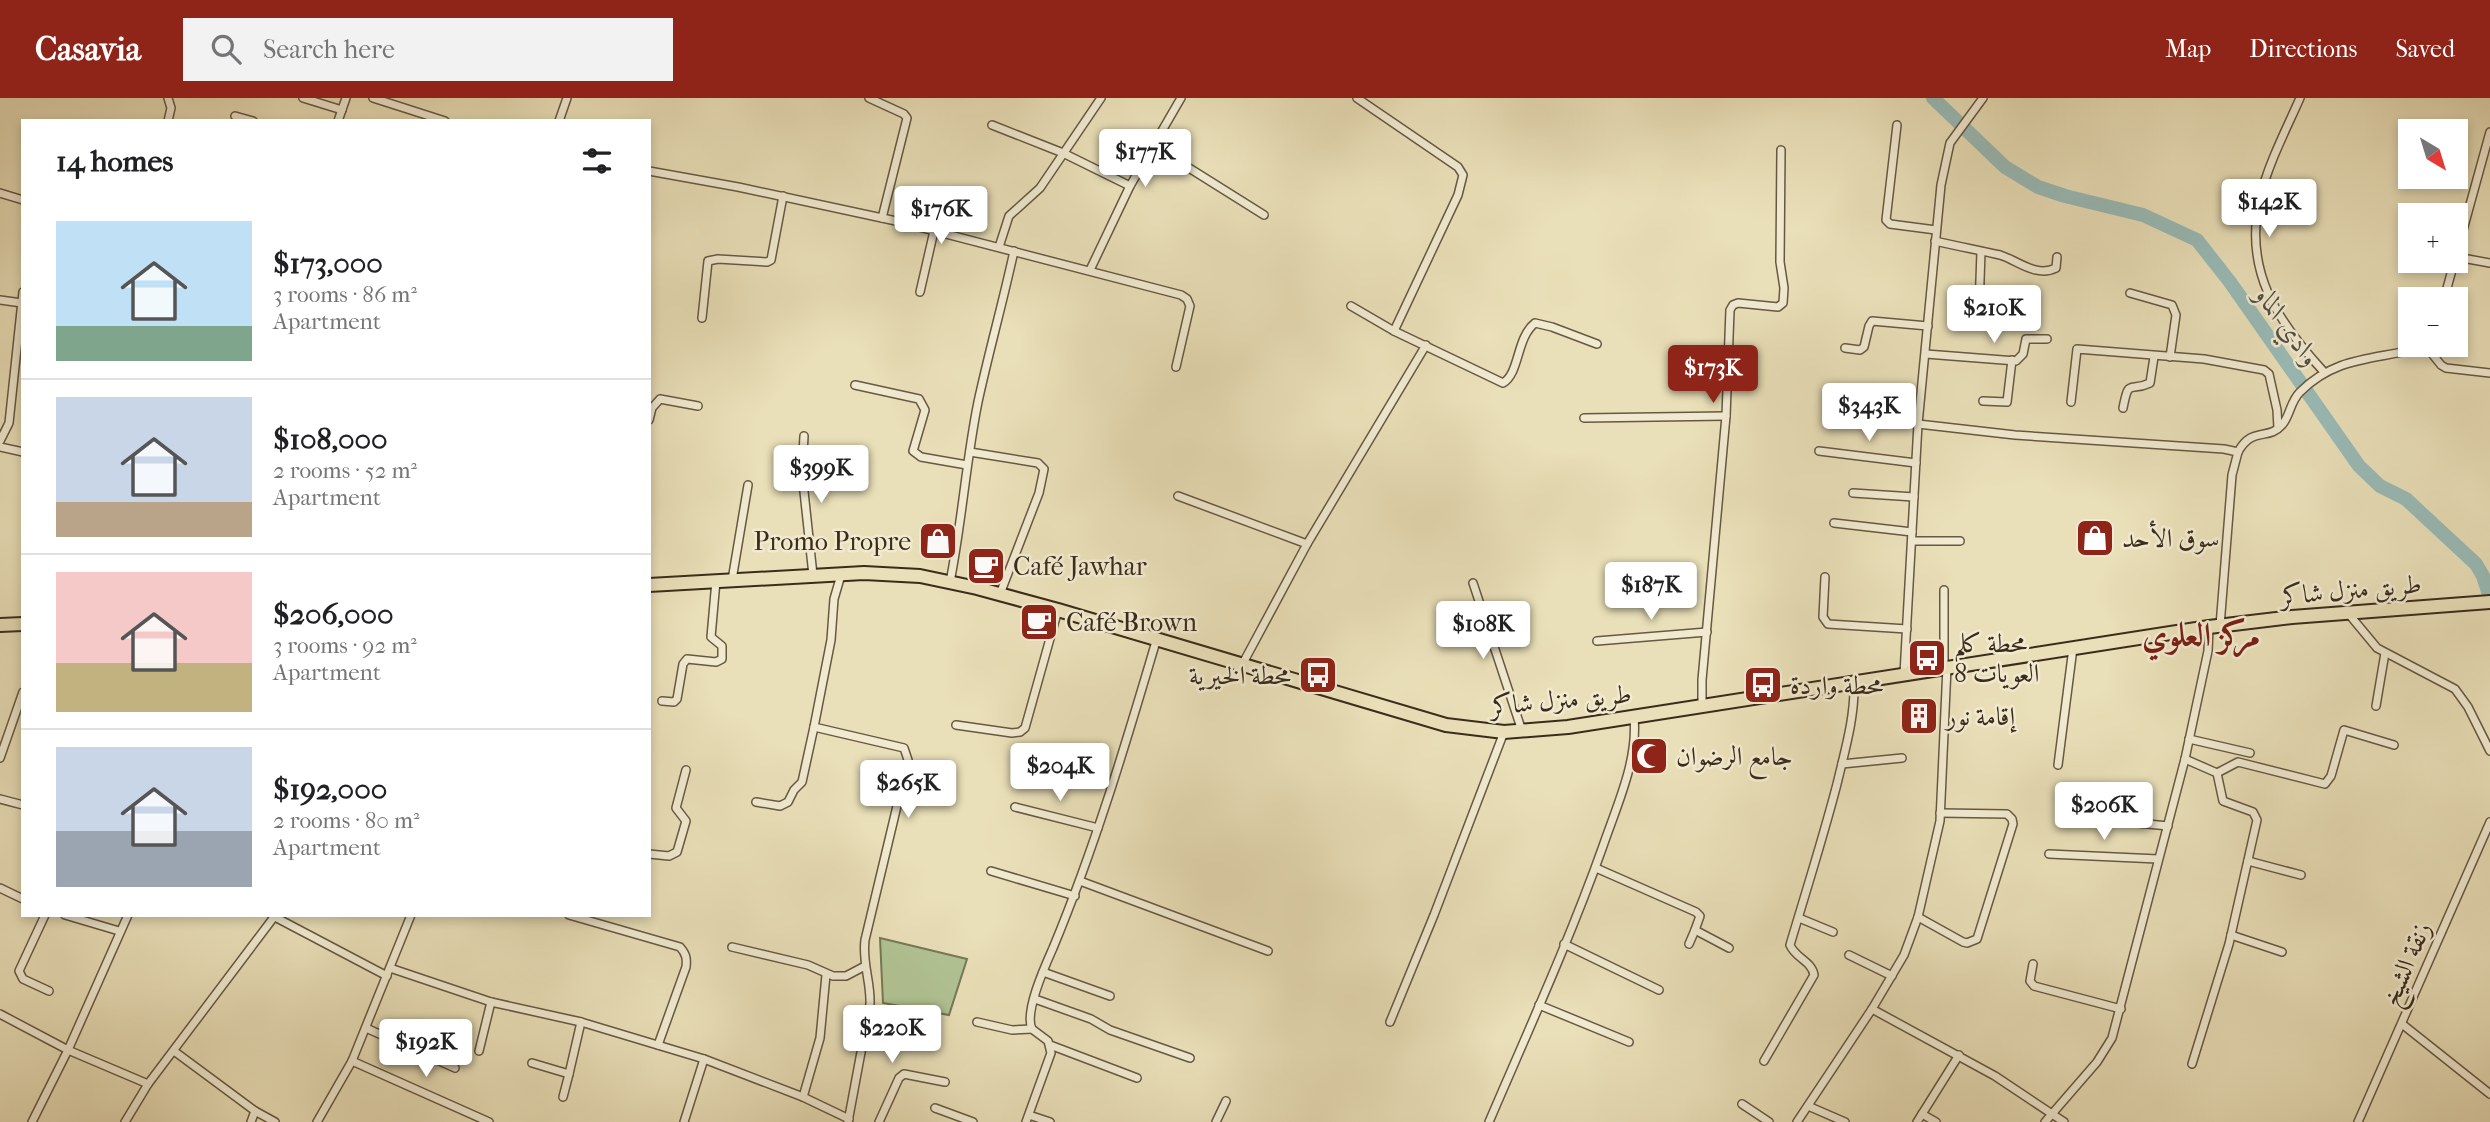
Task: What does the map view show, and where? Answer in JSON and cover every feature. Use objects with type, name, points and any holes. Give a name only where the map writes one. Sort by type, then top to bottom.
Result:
[{"type":"main road","name":"طريق منزل شاكر","points":[[651,585],[892,573],[950,582],[1157,638],[1419,718],[1466,728],[1504,732],[1568,727],[2215,626],[2347,612],[2484,602]]},
{"type":"main road","points":[[0,625],[21,624]]},
{"type":"street","points":[[168,98],[171,108],[168,119]]},
{"type":"street","points":[[303,98],[342,110]]},
{"type":"street","points":[[339,119],[346,98]]},
{"type":"street","points":[[373,98],[439,119]]},
{"type":"street","points":[[560,119],[567,98]]},
{"type":"street","points":[[869,98],[904,114],[907,118],[883,218]]},
{"type":"street","points":[[999,247],[1009,216],[1040,188],[1101,98]]},
{"type":"street","points":[[1090,270],[1130,186],[1181,98]]},
{"type":"street","points":[[1904,674],[1918,424],[1941,185],[1950,143],[1983,98]]},
{"type":"street","points":[[2300,98],[2273,159],[2260,198],[2255,255],[2260,275],[2279,314],[2293,337],[2324,372]]},
{"type":"street","points":[[1362,99],[1458,167],[1463,175],[1458,195],[1394,331]]},
{"type":"street","points":[[235,116],[246,119]]},
{"type":"street","points":[[992,125],[1063,153],[1130,186]]},
{"type":"street","points":[[1897,125],[1886,220],[1890,224],[1936,230]]},
{"type":"street","points":[[2468,215],[2490,132]]},
{"type":"street","points":[[1154,146],[1264,215]]},
{"type":"street","points":[[1702,707],[1702,680],[1726,416],[1732,306],[1742,303],[1778,307],[1783,303],[1780,262],[1781,150]]},
{"type":"street","points":[[651,171],[883,218],[1181,295],[1191,306],[1176,367]]},
{"type":"street","points":[[0,193],[21,199]]},
{"type":"street","points":[[702,318],[708,261],[771,260],[783,196]]},
{"type":"street","points":[[920,292],[934,231]]},
{"type":"street","points":[[1935,241],[2003,256],[2020,266],[2042,271],[2056,268],[2057,257]]},
{"type":"street","points":[[950,582],[961,527],[967,464],[978,402],[1014,251]]},
{"type":"street","points":[[1979,308],[1981,251]]},
{"type":"street","points":[[2468,259],[2490,263]]},
{"type":"street","points":[[2130,293],[2172,305],[2176,315],[2170,357]]},
{"type":"street","points":[[0,300],[21,303]]},
{"type":"street","points":[[1351,306],[1394,331],[1503,383],[1510,377],[1525,334],[1537,322],[1597,344]]},
{"type":"street","points":[[0,440],[9,423],[21,312]]},
{"type":"street","points":[[1845,348],[1860,350],[1864,347],[1872,321],[1928,326]]},
{"type":"street","points":[[1926,354],[2016,360],[2023,354],[2026,339],[2047,339]]},
{"type":"street","points":[[1242,665],[1307,544],[1426,345]]},
{"type":"street","points":[[2071,402],[2077,349],[2204,359],[2264,370],[2269,374],[2278,428]]},
{"type":"street","points":[[2045,1122],[2097,1062],[2112,1038],[2121,1009],[2185,759],[2215,626],[2232,475],[2238,452],[2248,438],[2283,425],[2292,401],[2324,372],[2360,359],[2398,352]]},
{"type":"street","points":[[2123,408],[2130,387],[2150,383],[2154,356]]},
{"type":"street","points":[[2436,357],[2446,368],[2490,373]]},
{"type":"street","points":[[1983,401],[2007,402],[2012,360]]},
{"type":"street","points":[[855,385],[919,399],[925,410],[914,454],[967,464]]},
{"type":"street","points":[[651,412],[660,399],[698,406]]},
{"type":"street","points":[[1584,418],[1726,416]]},
{"type":"street","points":[[1918,424],[2015,435],[2238,452]]},
{"type":"street","points":[[804,436],[802,473],[813,575]]},
{"type":"street","points":[[0,447],[21,452]]},
{"type":"street","points":[[1819,451],[1916,463]]},
{"type":"street","points":[[970,452],[1038,463],[1044,469],[1039,493],[1000,594]]},
{"type":"street","points":[[732,580],[748,485]]},
{"type":"street","points":[[1853,493],[1914,496]]},
{"type":"street","points":[[1178,496],[1307,544]]},
{"type":"street","points":[[1834,523],[1912,532]]},
{"type":"street","points":[[1912,541],[1960,541]]},
{"type":"street","points":[[756,802],[780,806],[788,802],[802,782],[831,640],[834,599],[841,575]]},
{"type":"street","points":[[1825,577],[1824,617],[1828,624],[1907,629]]},
{"type":"street","points":[[662,701],[674,702],[677,699],[683,664],[687,659],[716,662],[722,659],[722,646],[711,637],[716,581]]},
{"type":"street","points":[[1473,583],[1522,731]]},
{"type":"street","points":[[1797,1122],[1892,976],[1904,955],[1918,917],[1940,813],[1946,667],[1944,590]]},
{"type":"street","points":[[956,725],[1012,733],[1025,728],[1058,610]]},
{"type":"street","points":[[2347,612],[2370,641],[2385,653],[2455,689],[2468,707],[2490,751]]},
{"type":"street","points":[[1597,641],[1707,632]]},
{"type":"street","points":[[1032,1029],[1029,1016],[1043,972],[1080,881],[1157,638]]},
{"type":"street","points":[[2058,765],[2073,648]]},
{"type":"street","points":[[2376,706],[2385,653]]},
{"type":"street","points":[[1764,1061],[1814,975],[1811,966],[1794,952],[1790,945],[1842,764],[1852,719],[1854,682]]},
{"type":"street","points":[[0,758],[21,698]]},
{"type":"street","points":[[1491,1122],[1616,814],[1634,745],[1634,717]]},
{"type":"street","points":[[274,917],[388,972],[491,1002],[581,1022],[704,1059],[803,1097],[849,1121],[870,1004],[865,940],[908,753],[897,746],[814,727]]},
{"type":"street","points":[[2217,773],[2238,762],[2325,784],[2331,776],[2344,730],[2394,745]]},
{"type":"street","points":[[1390,1022],[1504,732]]},
{"type":"street","points":[[2189,739],[2250,753]]},
{"type":"street","points":[[1842,764],[1902,758]]},
{"type":"street","points":[[2185,759],[2217,773]]},
{"type":"street","points":[[651,854],[669,856],[677,852],[686,821],[676,808],[685,770]]},
{"type":"street","points":[[2192,1064],[2231,935],[2257,820],[2256,815],[2223,801],[2217,773]]},
{"type":"street","points":[[0,799],[21,804]]},
{"type":"street","points":[[1015,807],[1098,828]]},
{"type":"street","points":[[1918,917],[1963,942],[1977,939],[2013,824],[2007,814],[1940,813]]},
{"type":"street","points":[[2066,816],[2168,826]]},
{"type":"street","name":"زنقة الشيخ","points":[[2358,1122],[2490,822]]},
{"type":"street","points":[[2049,854],[2158,859]]},
{"type":"street","points":[[2248,861],[2301,875]]},
{"type":"street","points":[[1596,868],[1696,912],[1700,918],[1689,944]]},
{"type":"street","points":[[991,871],[1074,896]]},
{"type":"street","points":[[1080,881],[1268,951]]},
{"type":"street","points":[[0,888],[21,898]]},
{"type":"street","points":[[44,917],[19,971],[23,979],[49,991]]},
{"type":"street","points":[[72,917],[119,931]]},
{"type":"street","points":[[32,1122],[127,917]]},
{"type":"street","points":[[125,1122],[148,1084],[271,917]]},
{"type":"street","points":[[317,1122],[352,1060],[410,917]]},
{"type":"street","points":[[576,917],[680,947],[684,952],[687,958],[686,967],[658,1045]]},
{"type":"street","points":[[1799,918],[1833,932]]},
{"type":"street","points":[[1695,930],[1729,948]]},
{"type":"street","points":[[2231,935],[2281,952]]},
{"type":"street","points":[[1564,944],[1659,990]]},
{"type":"street","points":[[732,947],[808,965],[826,975],[841,977],[865,966]]},
{"type":"street","points":[[1849,955],[1892,976]]},
{"type":"street","points":[[2033,964],[2030,981],[2035,986],[2121,1009]]},
{"type":"street","points":[[1043,972],[1110,996]]},
{"type":"street","points":[[803,1097],[820,1038],[826,975]]},
{"type":"street","points":[[1035,999],[1091,1019],[1110,1030],[1190,1058]]},
{"type":"street","points":[[479,1051],[491,1002]]},
{"type":"street","points":[[1539,1004],[1629,1042]]},
{"type":"street","points":[[1872,1009],[1995,1076],[2064,1122]]},
{"type":"street","points":[[0,1014],[68,1049],[148,1084]]},
{"type":"street","points":[[563,1097],[581,1022]]},
{"type":"street","points":[[977,1022],[1012,1030],[1032,1029],[1050,1045],[1137,1078]]},
{"type":"street","points":[[2402,1024],[2490,1094]]},
{"type":"street","points":[[366,1028],[455,1068]]},
{"type":"street","points":[[1050,1045],[1051,1053],[1027,1119],[1050,1122]]},
{"type":"street","points":[[174,1051],[255,1111],[275,1122]]},
{"type":"street","points":[[1917,1122],[1959,1055]]},
{"type":"street","points":[[684,1122],[704,1059]]},
{"type":"street","points":[[352,1060],[489,1122]]},
{"type":"street","points":[[532,1063],[569,1074]]},
{"type":"street","points":[[879,1122],[899,1078],[904,1073],[945,1083]]},
{"type":"street","points":[[1216,1122],[1226,1101]]},
{"type":"street","points":[[1742,1104],[1769,1122]]},
{"type":"street","points":[[1808,1106],[1845,1122]]},
{"type":"street","points":[[935,1108],[973,1122]]},
{"type":"street","points":[[251,1122],[255,1111]]},
{"type":"street","points":[[1922,1114],[1936,1122]]},
{"type":"green space","points":[[880,938],[967,959],[949,1015],[883,1003]]},
{"type":"waterway","name":"وادي الماو","points":[[1933,98],[2005,167],[2038,187],[2143,215],[2197,240],[2230,282],[2359,466],[2380,486],[2406,499],[2476,564],[2490,598]]},
{"type":"place","name":"سوق الأحد","points":[[2095,538]]},
{"type":"place","name":"Promo Propre","points":[[938,541]]},
{"type":"place","name":"Café Jawhar","points":[[986,566]]},
{"type":"place","name":"Café Brown","points":[[1039,622]]},
{"type":"place","name":"محطة كلم 8 العويات","points":[[1927,658]]},
{"type":"place","name":"محطة الخيرية","points":[[1318,675]]},
{"type":"place","name":"محطة واردة","points":[[1763,685]]},
{"type":"place","name":"إقامة نور","points":[[1919,716]]},
{"type":"place","name":"جامع الرضوان","points":[[1649,756]]},
{"type":"district","name":"مركز العلوي","points":[[2201,635]]}]
